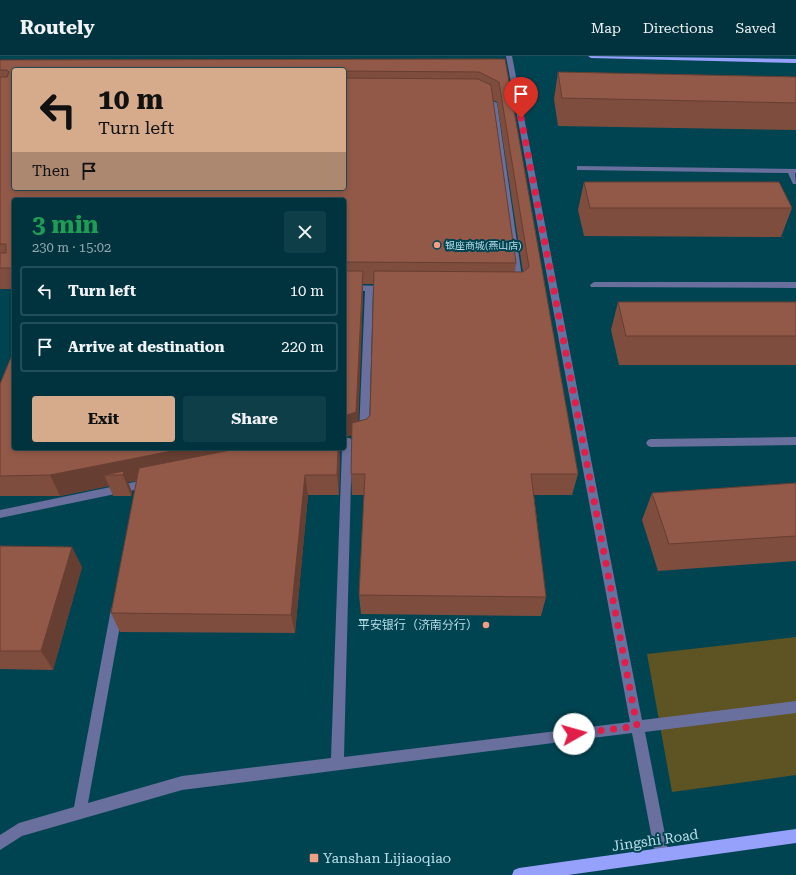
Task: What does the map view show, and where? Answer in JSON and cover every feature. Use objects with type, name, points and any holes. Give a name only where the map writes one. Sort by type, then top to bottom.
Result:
[{"type":"main road","points":[[591,56],[796,60]]},
{"type":"main road","name":"Jingshi Road","points":[[519,875],[796,836]]},
{"type":"street","points":[[509,56],[662,855]]},
{"type":"street","points":[[470,96],[478,96],[494,103],[520,289],[512,289]]},
{"type":"street","points":[[580,168],[793,171],[796,182]]},
{"type":"street","points":[[594,285],[796,285]]},
{"type":"street","points":[[346,288],[393,289]]},
{"type":"street","points":[[346,442],[364,436],[369,289]]},
{"type":"street","points":[[651,443],[796,441]]},
{"type":"street","points":[[337,764],[345,450]]},
{"type":"street","points":[[0,514],[163,480]]},
{"type":"street","points":[[137,501],[140,485]]},
{"type":"street","points":[[80,813],[120,594]]},
{"type":"street","points":[[0,843],[19,830],[182,783],[796,707]]},
{"type":"shaded area","points":[[796,637],[796,775],[672,792],[647,654]]},
{"type":"building","name":"银座商城(燕山店)","points":[[505,59],[578,474],[531,474],[546,597],[359,595],[365,474],[351,474],[352,423],[367,419],[370,415],[374,271],[523,272],[529,267],[499,82],[479,72],[346,71],[346,68],[12,68],[12,190],[346,190],[346,78],[478,79],[491,85],[516,263],[346,262],[346,198],[12,198],[12,268],[0,268],[0,253],[6,253],[6,244],[0,244],[0,77],[7,77],[9,72],[7,70],[0,70],[0,60]]},
{"type":"building","points":[[558,72],[796,77],[796,103],[562,98]]},
{"type":"building","points":[[584,182],[779,182],[792,208],[590,208]]},
{"type":"building","points":[[346,271],[363,271],[356,412],[346,415]]},
{"type":"building","points":[[618,302],[796,302],[796,336],[626,336]]},
{"type":"building","points":[[12,355],[12,450],[177,450],[50,475],[0,476],[0,384]]},
{"type":"building","points":[[231,450],[338,450],[337,475],[305,475],[291,615],[111,613],[139,468]]},
{"type":"building","points":[[124,471],[123,475],[104,475]]},
{"type":"building","points":[[796,483],[796,536],[669,544],[652,493]]},
{"type":"building","points":[[0,546],[72,547],[41,651],[0,651]]},
{"type":"place","name":"银座商城(燕山店)","points":[[437,245]]},
{"type":"place","name":"平安银行（济南分行）","points":[[486,625]]},
{"type":"place","name":"Yanshan Lijiaoqiao","points":[[314,858]]},
{"type":"route","points":[[521,118],[637,726],[574,734]]}]
